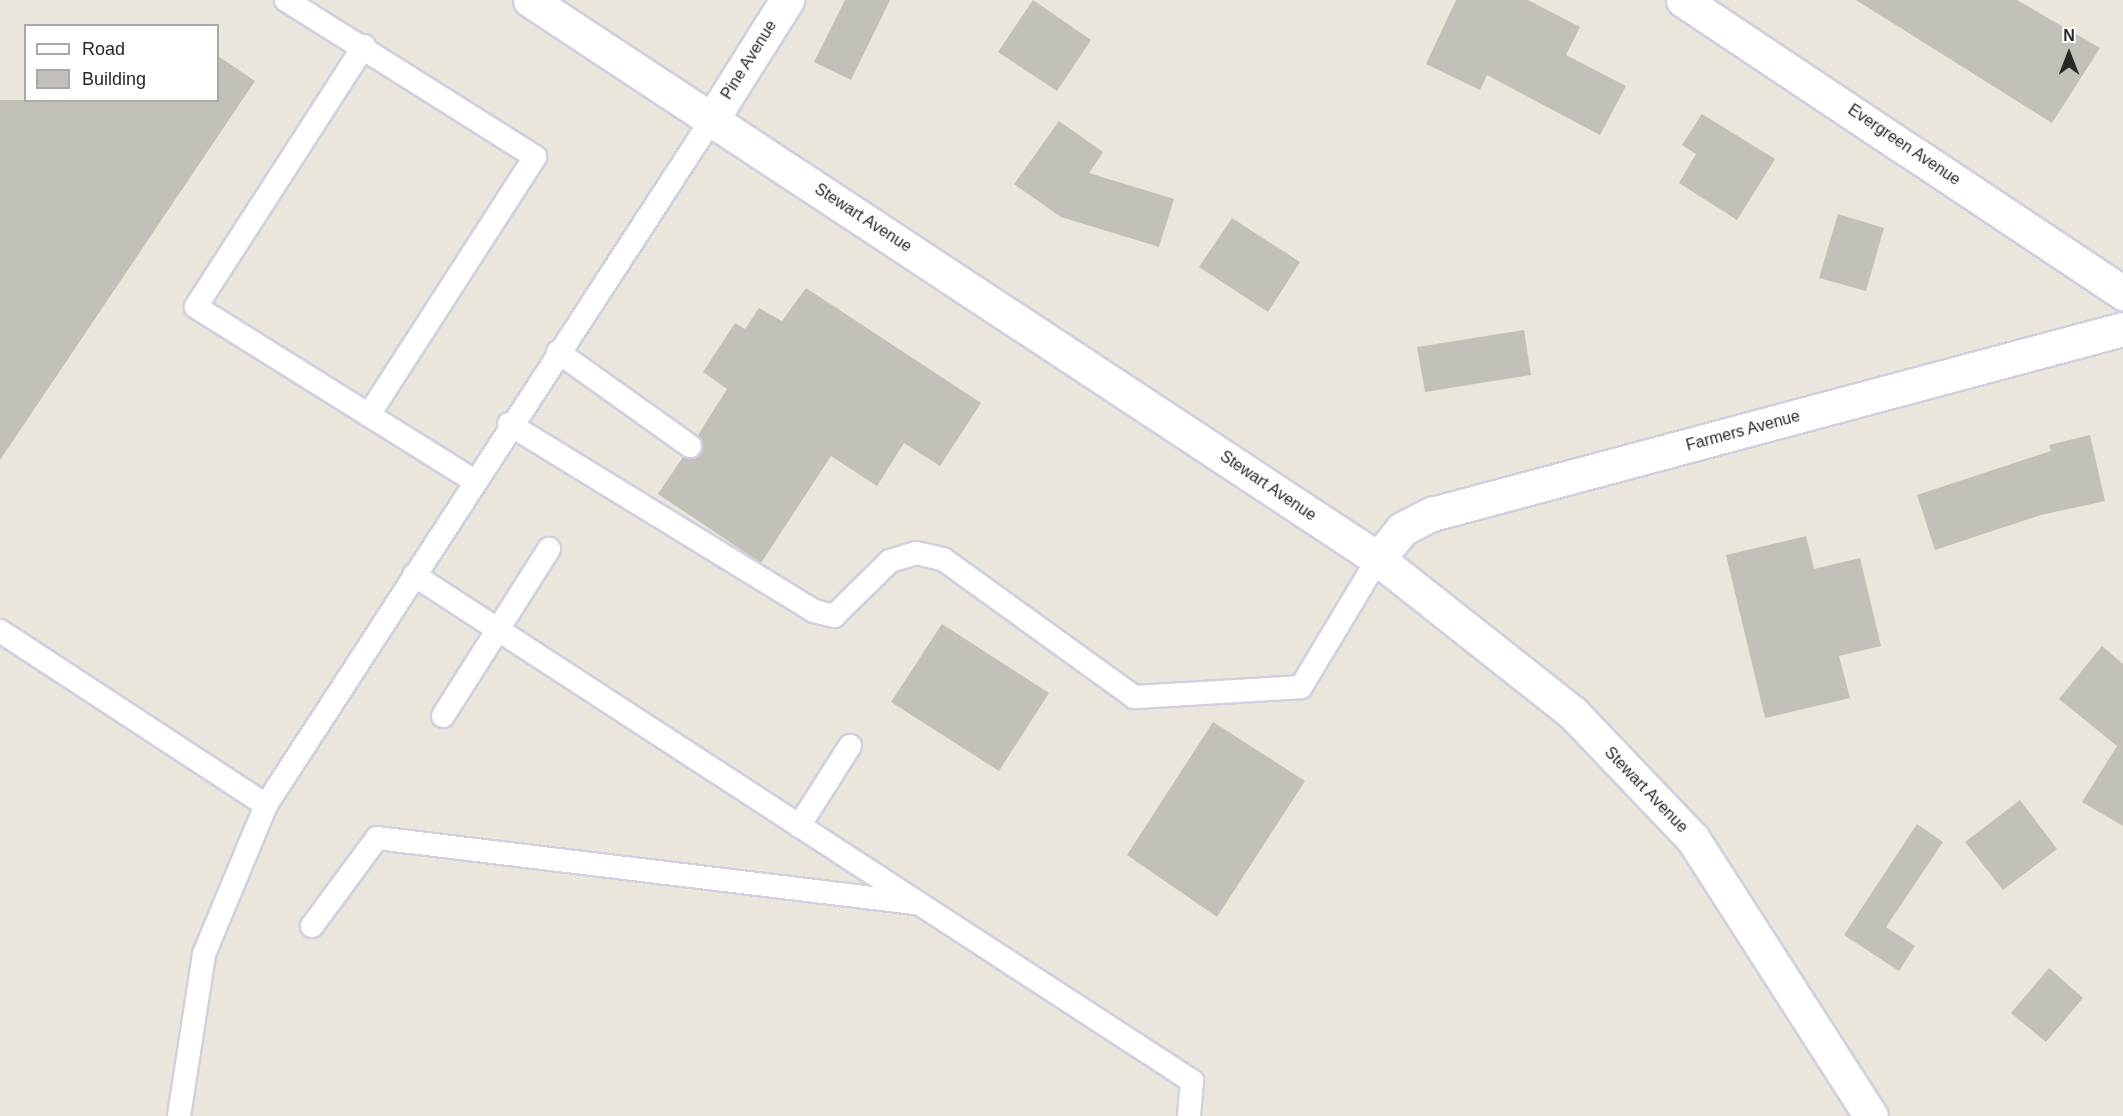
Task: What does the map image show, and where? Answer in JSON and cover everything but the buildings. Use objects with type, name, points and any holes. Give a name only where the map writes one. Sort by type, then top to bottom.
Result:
[{"type":"main road","name":"Stewart Avenue","points":[[530,0],[1378,559],[1573,713],[1693,839],[1875,1113]]},
{"type":"main road","name":"Pine Avenue","points":[[712,119],[787,0]]},
{"type":"main road","name":"Evergreen Avenue","points":[[1683,0],[2123,293]]},
{"type":"main road","name":"Farmers Avenue","points":[[1378,559],[1402,529],[1432,514],[2123,329]]},
{"type":"lane","points":[[286,0],[364,46],[536,157],[369,415]]},
{"type":"lane","points":[[364,46],[196,307],[474,481]]},
{"type":"lane","points":[[179,1116],[204,954],[266,805],[510,424],[712,119]]},
{"type":"lane","points":[[558,352],[690,446]]},
{"type":"lane","points":[[510,424],[814,611],[834,616],[890,561],[916,553],[944,559],[1134,697],[1301,687],[1378,559]]},
{"type":"lane","points":[[442,716],[549,549]]},
{"type":"lane","points":[[414,575],[1192,1081],[1188,1116]]},
{"type":"lane","points":[[0,631],[266,805]]},
{"type":"lane","points":[[799,826],[850,746]]},
{"type":"lane","points":[[312,926],[377,838],[919,904]]}]
